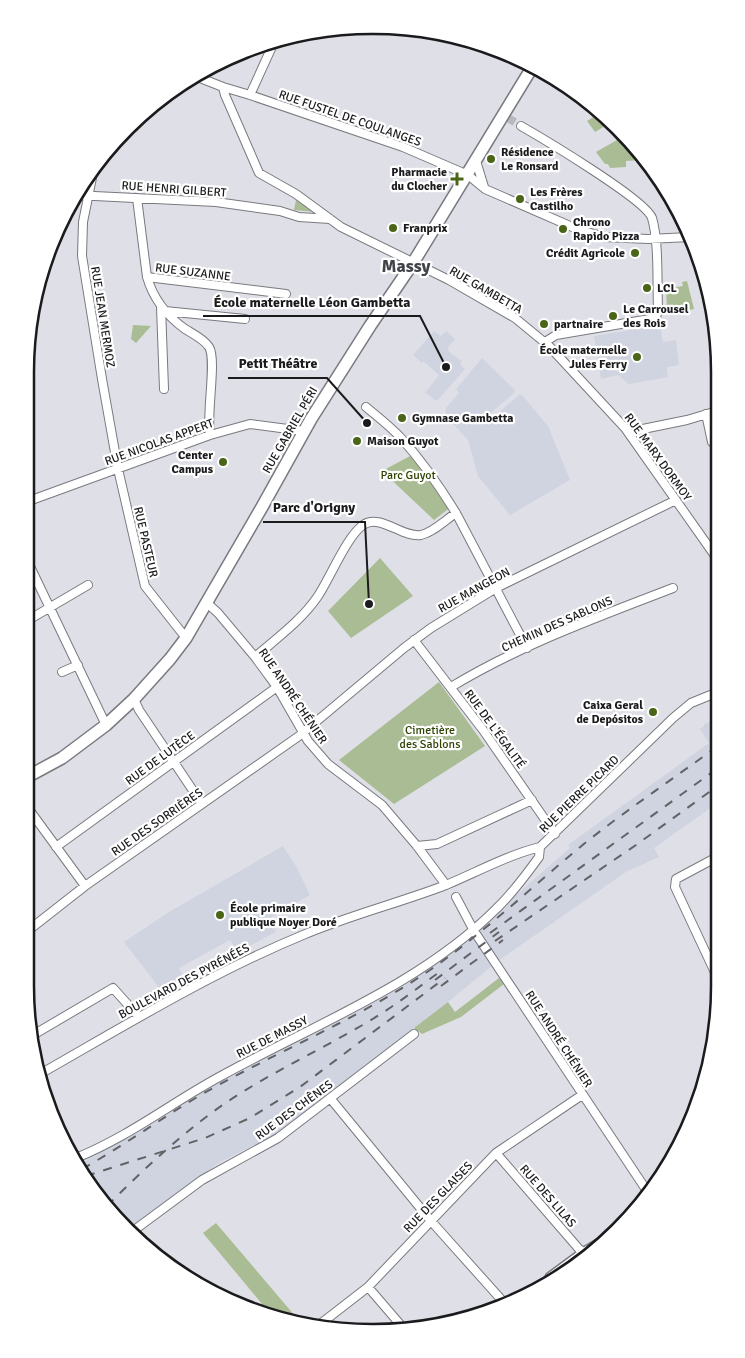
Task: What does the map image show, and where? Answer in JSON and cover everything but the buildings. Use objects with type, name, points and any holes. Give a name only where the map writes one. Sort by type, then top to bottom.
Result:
[{"type":"street","points":[[250,95],[271,50]]},
{"type":"street","name":"RUE GABRIEL PÉRI","points":[[34,773],[62,758],[106,726],[134,699],[186,638],[283,470],[303,431],[506,117],[529,73]]},
{"type":"street","name":"RUE FUSTEL DE COULANGES","points":[[203,79],[397,145],[468,175],[485,189],[547,217],[594,235],[654,239],[682,237]]},
{"type":"street","name":"RUE GAMBETTA","points":[[223,87],[259,173],[296,194],[341,227],[449,280],[514,318],[544,342]]},
{"type":"street","points":[[521,126],[599,175],[638,203],[651,217],[654,239],[658,309],[656,318],[556,335],[544,342]]},
{"type":"street","points":[[476,161],[485,189]]},
{"type":"street","name":"RUE JEAN MERMOZ","points":[[90,185],[83,222],[82,256],[118,469]]},
{"type":"street","name":"RUE HENRI GILBERT","points":[[84,195],[216,202],[280,211],[299,217],[330,219]]},
{"type":"street","name":"RUE SUZANNE","points":[[138,198],[147,278],[286,294]]},
{"type":"street","points":[[147,278],[149,286],[163,309],[210,348],[212,360],[208,416],[210,435]]},
{"type":"street","points":[[163,309],[246,319]]},
{"type":"street","points":[[163,309],[164,389]]},
{"type":"street","name":"RUE MARX DORMOY","points":[[544,342],[630,435],[711,550]]},
{"type":"street","points":[[366,408],[400,436],[427,469],[456,513],[528,648]]},
{"type":"street","points":[[630,435],[633,431],[687,420],[711,413]]},
{"type":"street","points":[[706,414],[711,437]]},
{"type":"street","name":"RUE NICOLAS APPERT","points":[[34,499],[210,435],[250,424],[303,431]]},
{"type":"street","name":"RUE PASTEUR","points":[[118,469],[145,586],[186,638]]},
{"type":"street","name":"RUE MANGEON","points":[[303,732],[431,628],[496,588],[676,500]]},
{"type":"street","points":[[255,657],[291,626],[317,597],[354,532],[365,523],[379,522],[402,532],[418,535],[428,533],[456,513]]},
{"type":"street","points":[[707,545],[711,546]]},
{"type":"street","points":[[34,573],[106,726]]},
{"type":"street","points":[[34,617],[88,586]]},
{"type":"street","name":"CHEMIN DES SABLONS","points":[[451,687],[528,648],[673,588]]},
{"type":"street","name":"RUE ANDRÉ CHÉNIER","points":[[207,603],[218,613],[255,657],[277,687],[308,742],[324,759],[382,805],[446,884]]},
{"type":"street","name":"RUE DE L'ÉGALITÉ","points":[[414,640],[451,687],[555,834]]},
{"type":"street","points":[[62,672],[78,664]]},
{"type":"street","name":"RUE DE LUTÈCE","points":[[56,847],[277,687]]},
{"type":"street","name":"RUE PIERRE PICARD","points":[[473,929],[496,909],[529,871],[539,857],[540,847],[673,718],[691,703],[711,695]]},
{"type":"street","points":[[134,699],[138,710],[202,804]]},
{"type":"street","name":"RUE DES SORRIÈRES","points":[[34,927],[85,886],[303,732]]},
{"type":"street","points":[[417,846],[438,844],[532,800]]},
{"type":"street","points":[[34,816],[85,886]]},
{"type":"street","name":"BOULEVARD DES PYRÉNÉES","points":[[45,1071],[212,976],[305,934],[446,884],[526,850],[540,847]]},
{"type":"street","points":[[711,860],[676,878],[675,887],[711,964]]},
{"type":"street","name":"RUE ANDRÉ CHÉNIER","points":[[456,897],[473,929],[644,1188]]},
{"type":"street","name":"RUE DE MASSY","points":[[80,1156],[122,1137],[220,1076],[362,1003],[428,964],[473,929]]},
{"type":"street","points":[[37,1032],[113,988],[139,1017]]},
{"type":"street","name":"RUE DES CHÊNES","points":[[137,1229],[202,1180],[278,1138],[414,1034]]},
{"type":"street","name":"RUE DES GLAISES","points":[[325,1321],[368,1287],[496,1152],[582,1095]]},
{"type":"street","points":[[330,1098],[431,1221],[500,1299]]},
{"type":"street","name":"RUE DES LILAS","points":[[496,1152],[582,1251]]},
{"type":"street","points":[[368,1287],[399,1323]]},
{"type":"shaded area","name":"École maternelle Jules Ferry","points":[[660,325],[663,342],[676,340],[679,365],[667,367],[668,377],[629,384],[618,375],[601,379],[594,336]]},
{"type":"shaded area","points":[[434,331],[441,336],[446,331],[455,339],[448,347],[449,352],[462,361],[460,364],[465,369],[437,401],[425,393],[439,375],[413,355]]},
{"type":"shaded area","points":[[482,358],[515,390],[514,393],[487,416],[490,420],[519,395],[522,395],[548,426],[570,480],[510,515],[478,476],[468,440],[445,415],[446,408],[459,393],[456,389]]},
{"type":"shaded area","points":[[711,722],[711,808],[654,848],[659,857],[626,872],[498,961],[448,1002],[273,1136],[220,1162],[134,1226],[104,1192],[84,1162],[183,1101],[366,1005],[504,909],[509,901],[570,848],[568,845],[709,743],[700,729],[704,724]]},
{"type":"shaded area","name":"École primaire publique Noyer Doré","points":[[283,846],[297,868],[310,895],[270,918],[276,932],[238,952],[230,940],[179,968],[182,975],[161,990],[124,942],[169,912]]},
{"type":"green space","points":[[594,117],[605,126],[595,132],[587,121]]},
{"type":"green space","points":[[618,139],[636,160],[626,161],[626,167],[610,168],[596,152]]},
{"type":"green space","points":[[296,200],[315,212],[294,210]]},
{"type":"green space","points":[[687,281],[694,309],[672,313],[667,309],[666,289],[683,286],[682,282]]},
{"type":"green space","points":[[133,325],[151,326],[136,343],[131,339]]},
{"type":"green space","name":"Parc Guyot","points":[[412,455],[451,507],[434,520],[382,471]]},
{"type":"green space","points":[[380,558],[413,596],[351,638],[328,611]]},
{"type":"green space","name":"Cimetière des Sablons","points":[[439,682],[485,746],[394,804],[339,760]]},
{"type":"green space","points":[[499,978],[504,984],[461,1017],[422,1034],[414,1028],[448,1002],[455,1012]]},
{"type":"green space","points":[[216,1223],[294,1315],[264,1306],[203,1233]]},
{"type":"tunnel","points":[[508,118],[521,126]]},
{"type":"railway","points":[[86,1166],[213,1088],[352,1017],[406,986],[433,968],[491,923],[585,843],[711,751]]},
{"type":"railway","points":[[490,933],[711,773]]},
{"type":"railway","points":[[495,941],[636,845],[711,791]]},
{"type":"railway","points":[[435,980],[499,932]]},
{"type":"railway","points":[[441,986],[503,940]]},
{"type":"railway","points":[[112,1201],[165,1151],[227,1102],[376,1017],[438,973]]},
{"type":"railway","points":[[91,1174],[205,1138],[250,1118],[300,1087],[445,978]]},
{"type":"place","name":"Résidence Le Ronsard","points":[[491,159]]},
{"type":"place","name":"Pharmacie du Clocher","points":[[457,179]]},
{"type":"place","name":"Les Frères Castilho","points":[[520,199]]},
{"type":"place","name":"Franprix","points":[[393,228]]},
{"type":"place","name":"Chrono Rapido Pizza","points":[[563,229]]},
{"type":"place","name":"Crédit Agricole","points":[[635,253]]},
{"type":"place","name":"LCL","points":[[647,288]]},
{"type":"place","name":"Le Carrousel des Rois","points":[[613,316]]},
{"type":"place","name":"partnaire","points":[[544,324]]},
{"type":"place","name":"École maternelle Jules Ferry","points":[[637,357]]},
{"type":"place","name":"École maternelle Léon Gambetta","points":[[446,367]]},
{"type":"place","name":"Gymnase Gambetta","points":[[402,418]]},
{"type":"place","name":"Petit Théâtre","points":[[367,423]]},
{"type":"place","name":"Maison Guyot","points":[[357,441]]},
{"type":"place","name":"Center Campus","points":[[223,462]]},
{"type":"place","name":"Parc d'Origny","points":[[369,604]]},
{"type":"place","name":"Caixa Geral de Depósitos","points":[[653,712]]},
{"type":"place","name":"École primaire publique Noyer Doré","points":[[220,915]]},
{"type":"district","name":"Massy","points":[[406,266]]}]
